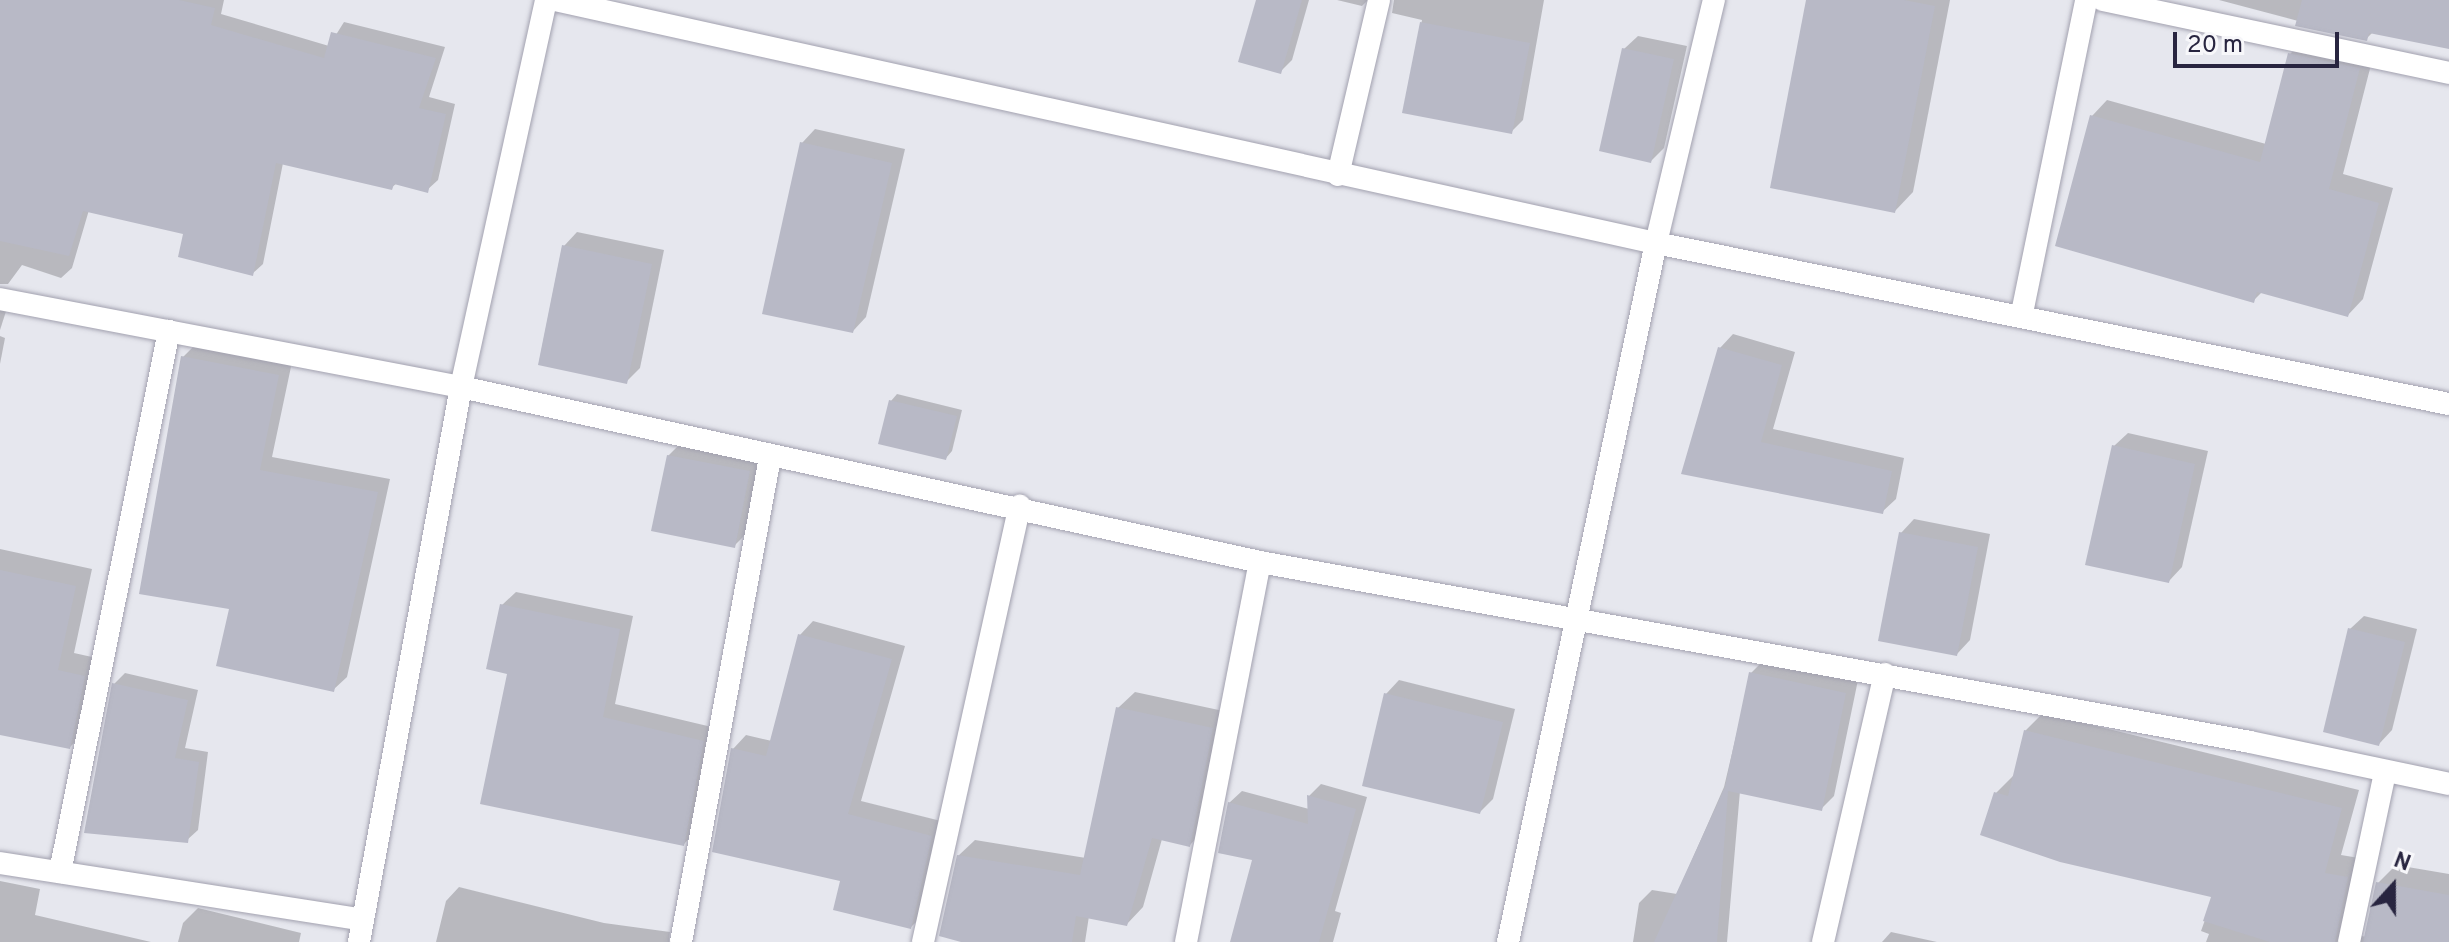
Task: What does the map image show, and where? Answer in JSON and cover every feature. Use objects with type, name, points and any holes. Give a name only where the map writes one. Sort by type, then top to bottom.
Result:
[{"type":"street","points":[[0,863],[361,931],[461,387],[546,0]]},
{"type":"street","points":[[555,0],[636,7],[1338,175],[1656,243],[2022,313],[2449,404]]},
{"type":"street","points":[[1338,175],[1379,0]]},
{"type":"street","points":[[1508,942],[1656,243],[1714,0]]},
{"type":"street","points":[[2022,313],[2086,0]]},
{"type":"street","points":[[2103,0],[2449,73]]},
{"type":"street","points":[[0,299],[461,387],[770,457],[1020,506],[1260,562],[1885,674],[2449,784]]},
{"type":"street","points":[[60,872],[169,331]]},
{"type":"street","points":[[681,942],[770,457]]},
{"type":"street","points":[[923,942],[1020,506]]},
{"type":"street","points":[[1186,942],[1260,562]]},
{"type":"street","points":[[1823,942],[1885,674]]},
{"type":"street","points":[[2349,942],[2385,772]]},
{"type":"building","points":[[0,0],[179,0],[215,8],[211,25],[324,58],[331,32],[436,58],[419,108],[446,114],[428,193],[394,184],[392,190],[276,163],[253,276],[178,257],[183,234],[83,211],[69,256],[0,241]]},
{"type":"building","points":[[1256,0],[1302,0],[1281,74],[1238,62]]},
{"type":"building","points":[[1806,0],[1904,0],[1935,6],[1895,213],[1770,188]]},
{"type":"building","points":[[2302,0],[2449,0],[2449,49],[2369,33],[2367,41],[2295,26]]},
{"type":"building","points":[[1420,22],[1530,43],[1512,134],[1402,113]]},
{"type":"building","points":[[1622,48],[1674,59],[1651,163],[1599,151]]},
{"type":"building","points":[[2288,53],[2360,68],[2329,189],[2379,203],[2348,317],[2257,292],[2254,303],[2055,246],[2090,115],[2260,162]]},
{"type":"building","points":[[800,142],[892,163],[853,333],[762,314]]},
{"type":"building","points":[[562,245],[652,264],[627,384],[538,365]]},
{"type":"building","points":[[1718,347],[1782,365],[1761,442],[1892,471],[1883,514],[1681,474]]},
{"type":"building","points":[[181,356],[279,375],[260,470],[378,492],[334,692],[216,666],[229,609],[139,594]]},
{"type":"building","points":[[889,400],[957,416],[946,460],[878,444]]},
{"type":"building","points":[[2112,445],[2195,464],[2169,583],[2085,565]]},
{"type":"building","points":[[667,455],[750,471],[735,548],[651,531]]},
{"type":"building","points":[[1899,532],[1978,547],[1957,656],[1878,641]]},
{"type":"building","points":[[0,570],[76,586],[58,670],[85,676],[70,749],[0,735]]},
{"type":"building","points":[[500,604],[620,629],[603,717],[704,741],[684,846],[480,804],[507,674],[486,669]]},
{"type":"building","points":[[2348,628],[2405,642],[2379,746],[2323,732]]},
{"type":"building","points":[[798,634],[892,659],[848,814],[932,836],[911,929],[833,910],[840,881],[712,852],[731,748],[766,756]]},
{"type":"building","points":[[1749,672],[1846,693],[1822,811],[1728,791],[1717,942],[1654,942],[1725,787]]},
{"type":"building","points":[[112,683],[188,700],[175,758],[199,762],[188,843],[84,833]]},
{"type":"building","points":[[1384,693],[1503,722],[1480,814],[1362,786]]},
{"type":"building","points":[[1116,707],[1213,728],[1190,847],[1152,838],[1127,926],[1076,916],[1072,942],[961,942],[939,936],[957,855],[1080,875]]},
{"type":"building","points":[[2024,730],[2342,808],[2325,873],[2348,877],[2335,942],[2270,942],[2203,921],[2211,897],[2060,862],[1980,835],[1994,792],[2008,796]]},
{"type":"building","points":[[1307,795],[1356,809],[1319,942],[1230,942],[1252,860],[1218,853],[1228,802],[1308,824]]},
{"type":"building","points":[[2376,882],[2449,895],[2449,942],[2363,942]]}]
